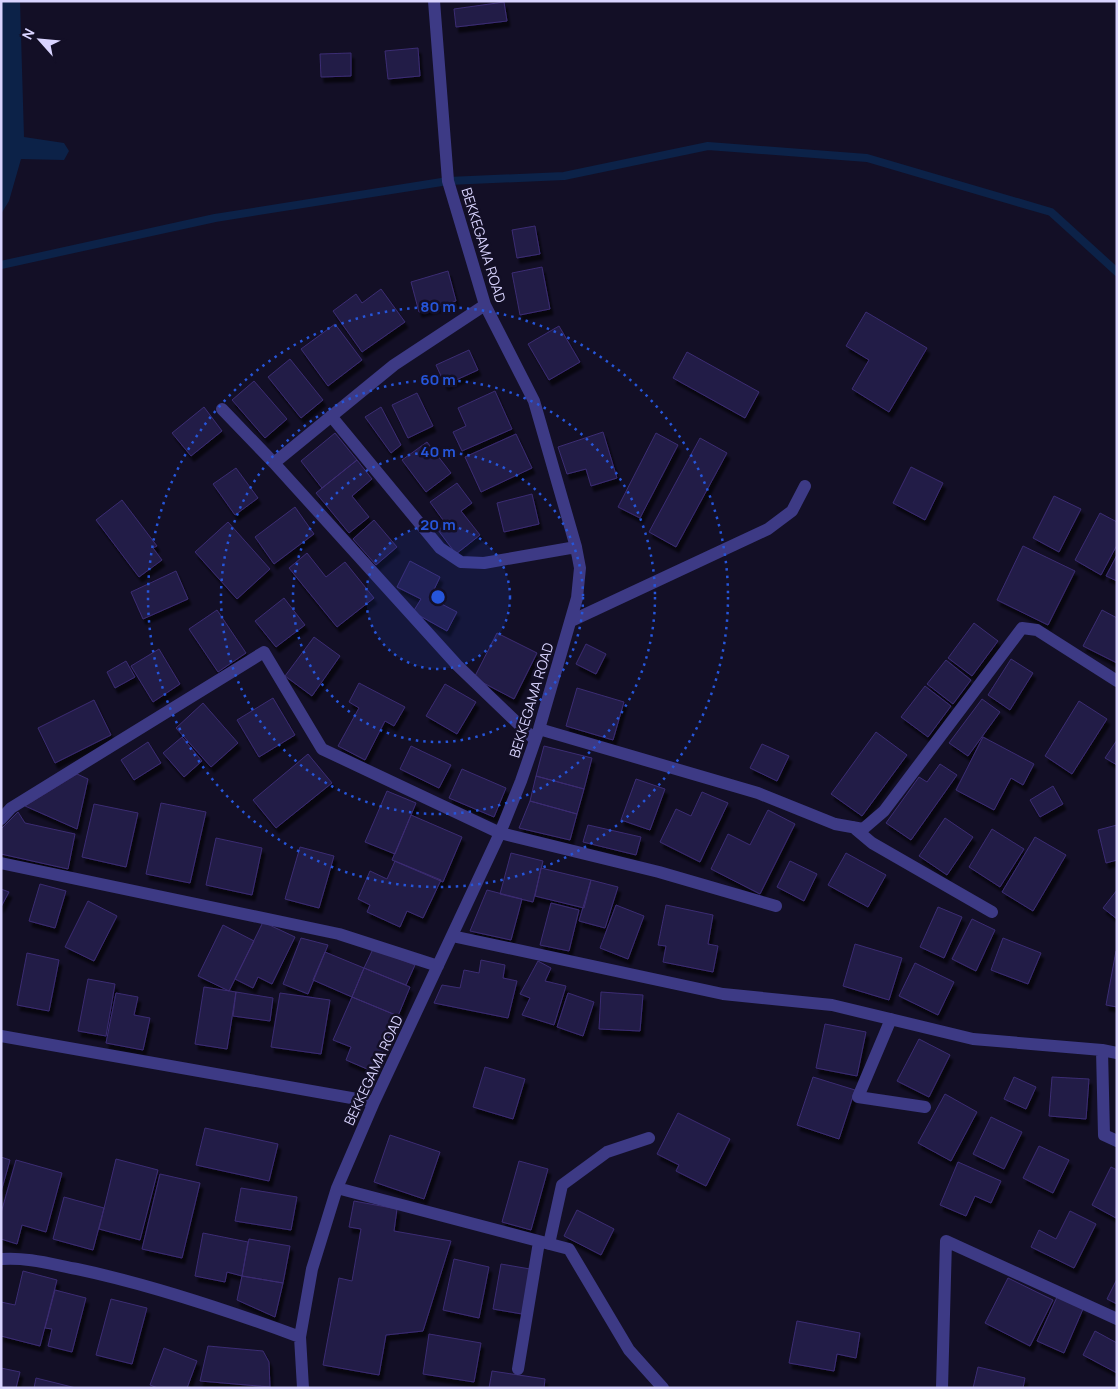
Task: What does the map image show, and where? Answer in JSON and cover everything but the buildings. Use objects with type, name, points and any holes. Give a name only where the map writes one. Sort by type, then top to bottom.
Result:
[{"type":"street","name":"BEKKEGAMA ROAD","points":[[303,1388],[300,1337],[312,1270],[337,1188],[374,1102],[500,832],[537,734],[577,598],[580,568],[576,546],[534,401],[485,305],[448,181],[434,1]]},
{"type":"street","points":[[274,463],[394,365],[485,305]]},
{"type":"street","points":[[222,409],[274,463],[457,665],[537,734],[758,793],[835,824],[863,828],[884,812],[1022,628],[1037,630],[1117,680]]},
{"type":"street","points":[[331,416],[440,548],[461,562],[484,563],[576,546]]},
{"type":"street","points":[[571,621],[768,529],[792,511],[805,486]]},
{"type":"street","points":[[1,819],[11,808],[264,652],[322,749],[500,832],[659,872],[776,906]]},
{"type":"street","points":[[853,827],[872,843],[992,912]]},
{"type":"street","points":[[1,863],[339,934],[438,966]]},
{"type":"street","points":[[452,936],[722,994],[832,1005],[973,1038],[1117,1053]]},
{"type":"street","points":[[891,1019],[858,1097],[925,1107]]},
{"type":"street","points":[[1,1036],[374,1102]]},
{"type":"street","points":[[1102,1050],[1104,1135],[1117,1141]]},
{"type":"street","points":[[518,1368],[544,1243],[562,1185],[607,1152],[650,1138]]},
{"type":"street","points":[[337,1188],[569,1250],[629,1350],[663,1388]]},
{"type":"street","points":[[942,1388],[946,1241],[1117,1319]]},
{"type":"street","points":[[1,1259],[22,1258],[124,1279],[223,1309],[300,1337]]},
{"type":"water","points":[[1,1],[20,1],[24,137],[64,143],[69,151],[64,160],[21,159],[9,201],[1,214]]},
{"type":"waterway","points":[[1,265],[215,218],[448,181],[564,176],[708,146],[867,158],[1051,212],[1117,272]]}]
